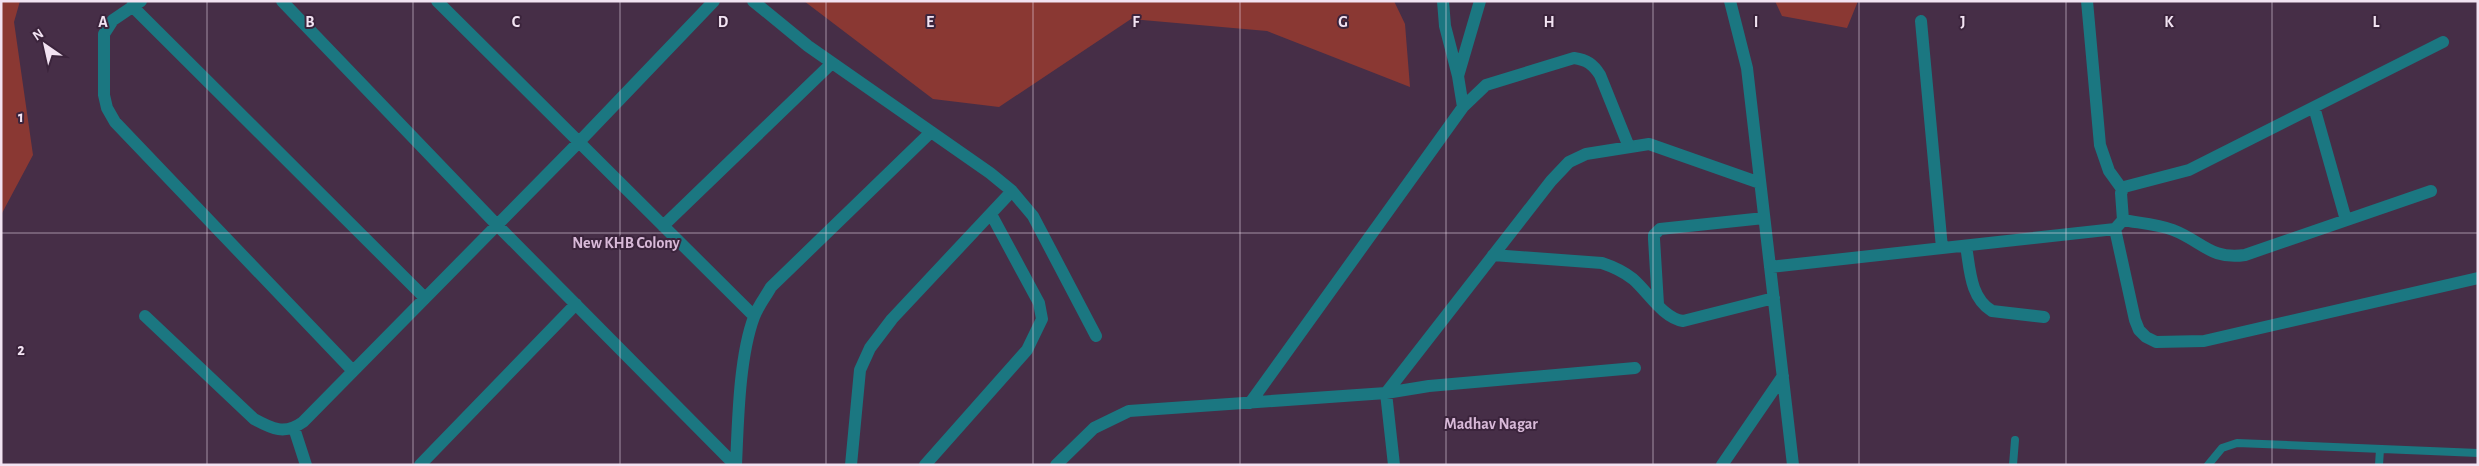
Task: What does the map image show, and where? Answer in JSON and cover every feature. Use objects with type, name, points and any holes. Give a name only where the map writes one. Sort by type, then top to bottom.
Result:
[{"type":"street","points":[[282,1],[497,225],[735,465]]},
{"type":"street","points":[[437,1],[754,316]]},
{"type":"street","points":[[145,316],[254,419],[272,429],[281,431],[294,428],[353,371],[579,142],[714,1]]},
{"type":"street","points":[[753,1],[832,63],[1012,191],[1033,216],[1096,336]]},
{"type":"street","points":[[1443,1],[1445,26],[1458,76],[1463,107]]},
{"type":"street","points":[[1458,76],[1480,1]]},
{"type":"street","points":[[1730,1],[1747,68],[1793,465]]},
{"type":"street","points":[[2087,1],[2100,145],[2109,171],[2122,189],[2119,224],[2135,320],[2139,330],[2146,337],[2156,342],[2204,342],[2478,278]]},
{"type":"street","points":[[353,371],[115,122],[107,108],[104,95],[104,34],[113,20],[136,4],[424,298]]},
{"type":"street","points":[[1921,21],[1942,248]]},
{"type":"street","points":[[2122,189],[2127,185],[2189,170],[2443,42]]},
{"type":"street","points":[[1250,403],[1463,107],[1486,85],[1574,58],[1584,60],[1593,65],[1600,75],[1629,147]]},
{"type":"street","points":[[664,226],[832,63]]},
{"type":"street","points":[[2314,107],[2346,220]]},
{"type":"street","points":[[735,465],[747,343],[754,316],[771,287],[930,132]]},
{"type":"street","points":[[1394,465],[1386,393],[1551,181],[1568,162],[1586,154],[1649,144],[1663,147],[1760,183]]},
{"type":"street","points":[[851,465],[860,370],[870,348],[892,319],[1012,191]]},
{"type":"street","points":[[1770,267],[1966,246],[2119,224],[2175,231],[2219,255],[2232,257],[2245,255],[2431,191]]},
{"type":"street","points":[[926,465],[1027,350],[1042,319],[1039,303],[991,214]]},
{"type":"street","points":[[1658,304],[1654,239],[1660,229],[1764,218]]},
{"type":"street","points":[[1966,246],[1978,300],[1992,311],[2044,316]]},
{"type":"street","points":[[1493,255],[1602,263],[1619,269],[1634,280],[1671,317],[1683,321],[1774,298]]},
{"type":"street","points":[[420,465],[576,304]]},
{"type":"street","points":[[1056,465],[1094,428],[1129,411],[1386,393],[1429,386],[1635,368]]},
{"type":"street","points":[[1722,465],[1783,376]]},
{"type":"street","points":[[294,428],[306,465]]},
{"type":"lane","points":[[2012,465],[2015,440]]},
{"type":"lane","points":[[2208,465],[2222,448],[2237,443],[2478,453]]},
{"type":"lane","points":[[2379,465],[2380,449]]},
{"type":"shaded area","points":[[1,1],[20,1],[14,22],[33,155],[1,215]]},
{"type":"shaded area","points":[[804,1],[1394,1],[1405,24],[1410,87],[1267,31],[1131,19],[999,107],[933,99]]},
{"type":"shaded area","points":[[1775,1],[1858,1],[1847,28],[1782,16]]},
{"type":"district","name":"New KHB Colony","points":[[626,243]]},
{"type":"district","name":"Madhav Nagar","points":[[1491,424]]}]
